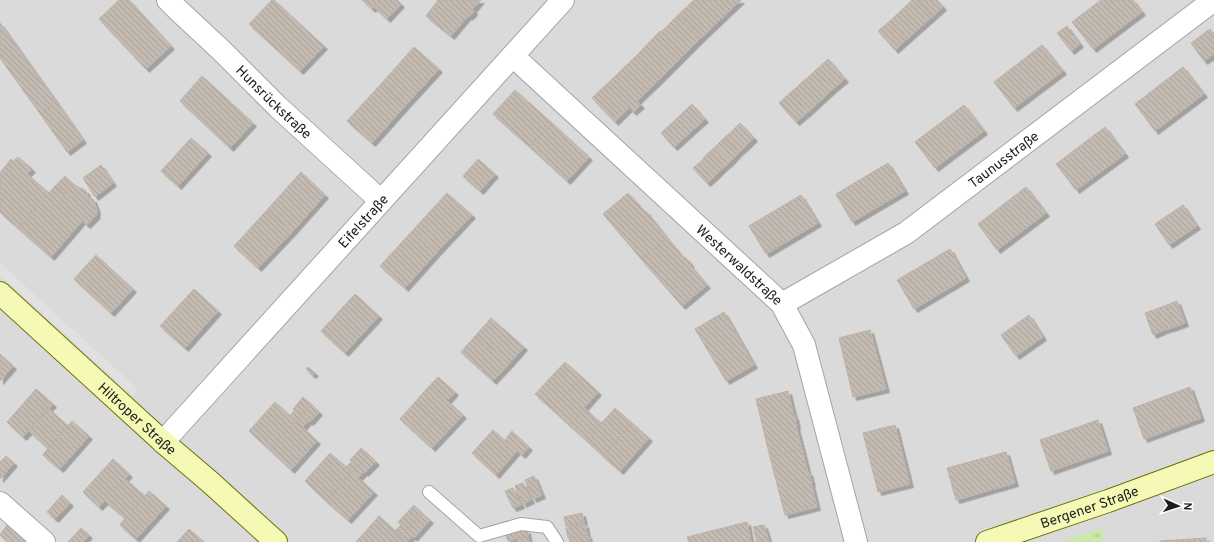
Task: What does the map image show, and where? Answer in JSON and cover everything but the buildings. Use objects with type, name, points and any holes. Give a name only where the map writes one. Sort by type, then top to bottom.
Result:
[{"type":"street","name":"Hunsrückstraße","points":[[168,0],[278,107],[381,201]]},
{"type":"street","name":"Eifelstraße","points":[[163,442],[563,0]]},
{"type":"street","name":"Taunusstraße","points":[[782,304],[906,234],[1214,0]]},
{"type":"street","name":"Westerwaldstraße","points":[[513,56],[782,304],[804,345],[856,542]]},
{"type":"street","name":"Hiltroper Straße","points":[[0,293],[163,442],[276,542]]},
{"type":"street","name":"Bergener Straße","points":[[987,542],[1214,462]]},
{"type":"street","points":[[0,503],[44,542]]},
{"type":"lane","points":[[429,492],[479,536],[521,524],[547,527],[557,542]]},
{"type":"shaded area","points":[[0,0],[1214,0],[1214,542],[0,542]]},
{"type":"shaded area","points":[[0,263],[138,389],[133,396],[0,275]]},
{"type":"green space","points":[[1102,528],[1103,542],[1063,542]]}]
